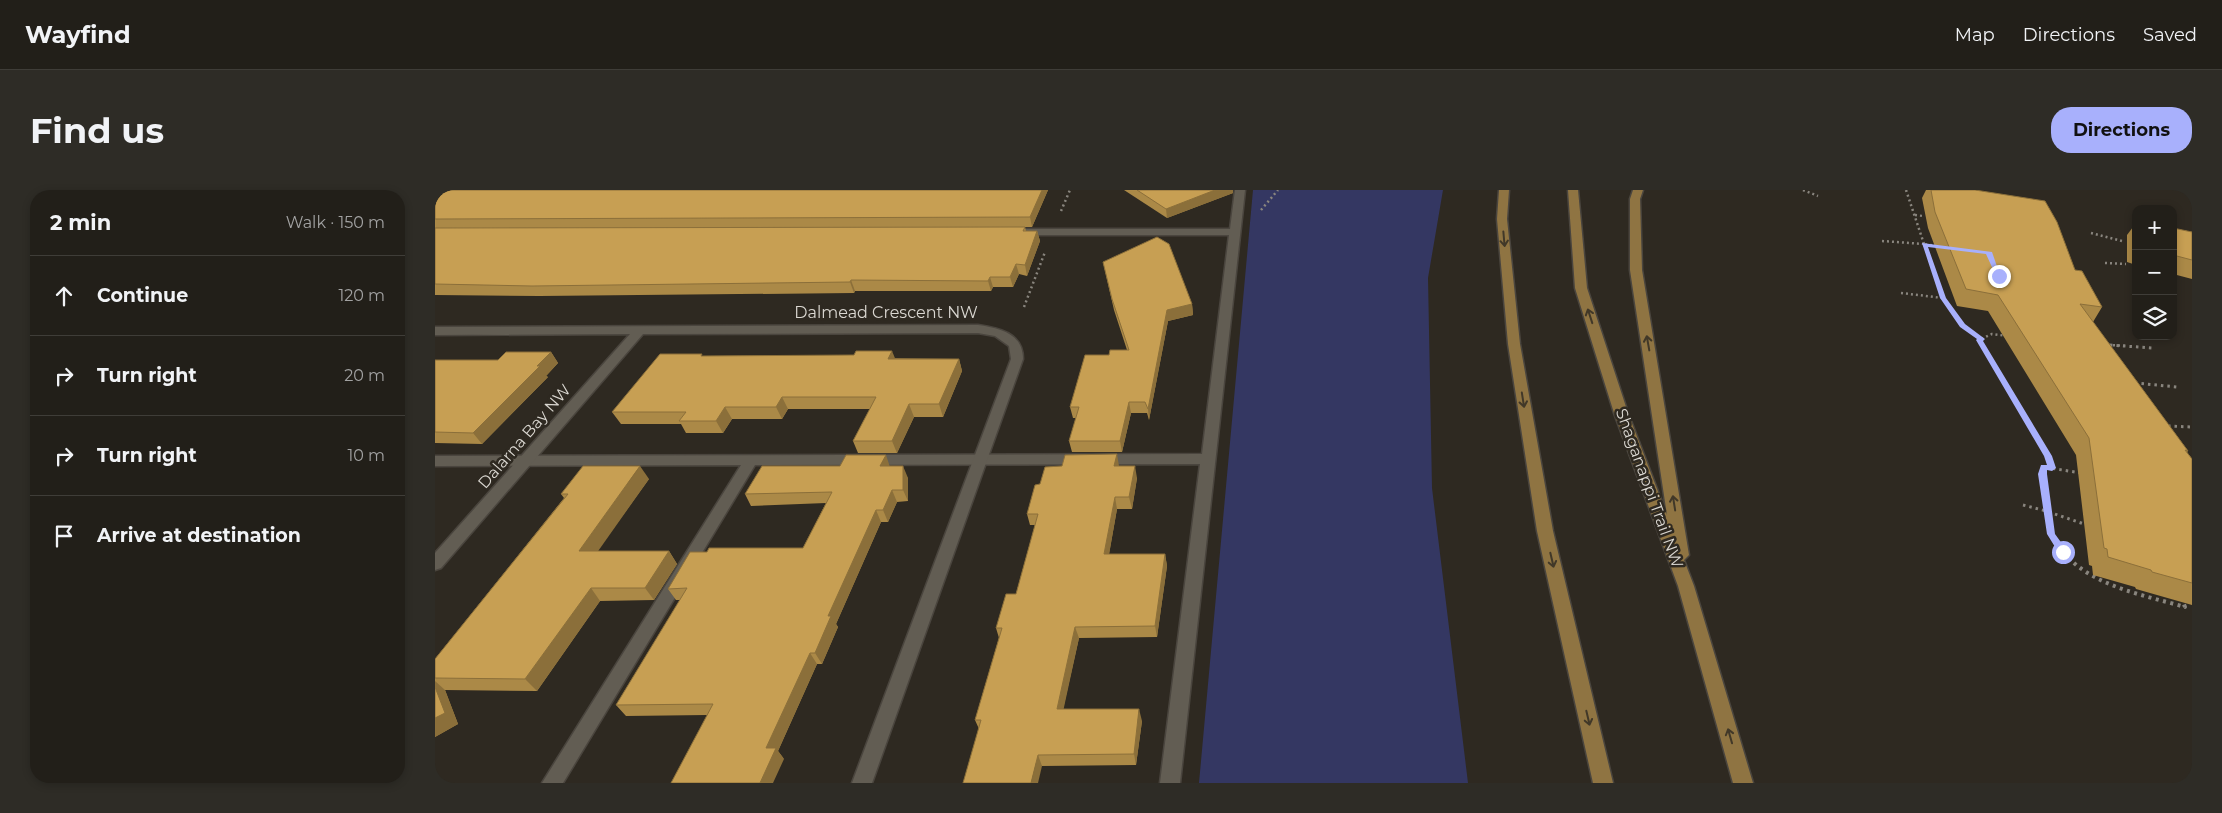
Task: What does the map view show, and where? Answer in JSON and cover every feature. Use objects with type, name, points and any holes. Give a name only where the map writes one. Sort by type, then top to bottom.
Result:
[{"type":"main road","points":[[1504,190],[1502,219],[1514,344],[1545,531],[1603,783]]},
{"type":"main road","name":"Shaganappi Trail NW","points":[[1573,190],[1581,288],[1621,412],[1686,586],[1743,783]]},
{"type":"main road","points":[[1638,190],[1635,199],[1636,270],[1686,586]]},
{"type":"street","points":[[1170,783],[1240,190]]},
{"type":"street","points":[[1003,232],[1234,232]]},
{"type":"street","name":"Dalmead Crescent NW","points":[[435,330],[978,329],[1003,334],[1015,343],[1018,351],[1017,359],[862,783]]},
{"type":"street","name":"Dalarna Bay NW","points":[[435,564],[640,330]]},
{"type":"street","points":[[435,461],[750,462],[1207,459]]},
{"type":"street","points":[[552,783],[750,462]]},
{"type":"path","points":[[1803,190],[1817,196]]},
{"type":"path","points":[[1906,190],[1917,220],[1920,240],[1924,244],[1943,298],[1963,326],[1982,339]]},
{"type":"path","points":[[1915,215],[1923,216]]},
{"type":"path","points":[[1917,220],[1923,222]]},
{"type":"path","points":[[2091,233],[2121,241]]},
{"type":"path","points":[[1883,241],[1943,247]]},
{"type":"path","points":[[2105,263],[2126,264]]},
{"type":"path","points":[[1901,293],[1943,298]]},
{"type":"path","points":[[2011,336],[1992,334],[1979,340],[2048,456],[2052,468]]},
{"type":"path","points":[[2103,345],[2153,348]]},
{"type":"path","points":[[2134,383],[2177,387]]},
{"type":"path","points":[[2167,426],[2192,427]]},
{"type":"path","points":[[2089,474],[2044,467],[2046,511],[2051,534],[2063,552],[2093,577],[2185,607],[2183,602]]},
{"type":"path","points":[[2023,505],[2084,524]]},
{"type":"shaded area","points":[[1253,190],[1443,190],[1428,278],[1432,488],[1468,783],[1199,783]]},
{"type":"building","points":[[435,190],[1042,190],[1030,217],[435,219]]},
{"type":"building","points":[[1137,190],[1215,190],[1166,209]]},
{"type":"building","points":[[1931,190],[1975,190],[2045,201],[2057,222],[2075,270],[2082,271],[2102,307],[2080,304],[2192,459],[2192,583],[2108,557],[2107,549],[2104,548],[2089,438],[1998,295],[1966,289],[1935,212]]},
{"type":"building","points":[[1025,227],[1023,231],[1037,231],[1025,265],[1016,264],[1010,277],[990,277],[988,281],[851,280],[850,282],[532,286],[435,284],[435,228]]},
{"type":"building","points":[[2177,229],[2192,232],[2192,260],[2177,256]]},
{"type":"building","points":[[1157,237],[1169,244],[1192,304],[1167,310],[1148,409],[1145,402],[1129,402],[1120,441],[1069,441],[1079,407],[1070,407],[1085,355],[1109,355],[1110,350],[1129,350],[1112,299],[1103,262]]},
{"type":"building","points":[[856,351],[892,351],[888,359],[959,359],[939,404],[909,404],[892,441],[853,441],[876,397],[782,397],[776,407],[725,407],[716,421],[679,421],[686,412],[612,412],[660,354],[702,354],[701,356],[854,355]]},
{"type":"building","points":[[506,352],[551,352],[537,366],[540,366],[473,433],[435,432],[435,360],[498,360]]},
{"type":"building","points":[[1117,454],[1114,466],[1135,466],[1129,497],[1115,497],[1104,554],[1165,554],[1155,626],[1075,627],[1057,709],[1139,709],[1134,754],[1038,755],[1031,783],[963,783],[981,720],[975,720],[1002,628],[996,628],[1006,594],[1016,594],[1038,514],[1027,514],[1035,485],[1040,484],[1045,467],[1062,466],[1065,455]]},
{"type":"building","points":[[846,455],[886,455],[880,466],[903,466],[903,490],[892,490],[883,510],[876,510],[828,616],[831,616],[815,653],[810,653],[766,748],[776,748],[760,783],[671,783],[713,704],[616,705],[687,588],[668,589],[690,552],[707,552],[709,548],[803,548],[832,492],[745,494],[762,466],[840,466]]},
{"type":"building","points":[[583,466],[640,466],[579,551],[669,551],[645,588],[591,588],[525,679],[435,678],[435,659],[568,494],[561,494]]},
{"type":"building","points":[[435,687],[445,713],[435,718]]},
{"type":"route","points":[[1999,276],[1989,252],[1924,244],[1943,298],[1963,326],[1982,339],[1979,340],[1997,373],[2048,456],[2052,468],[2044,467],[2043,474],[2046,511],[2051,534],[2063,552]]}]
